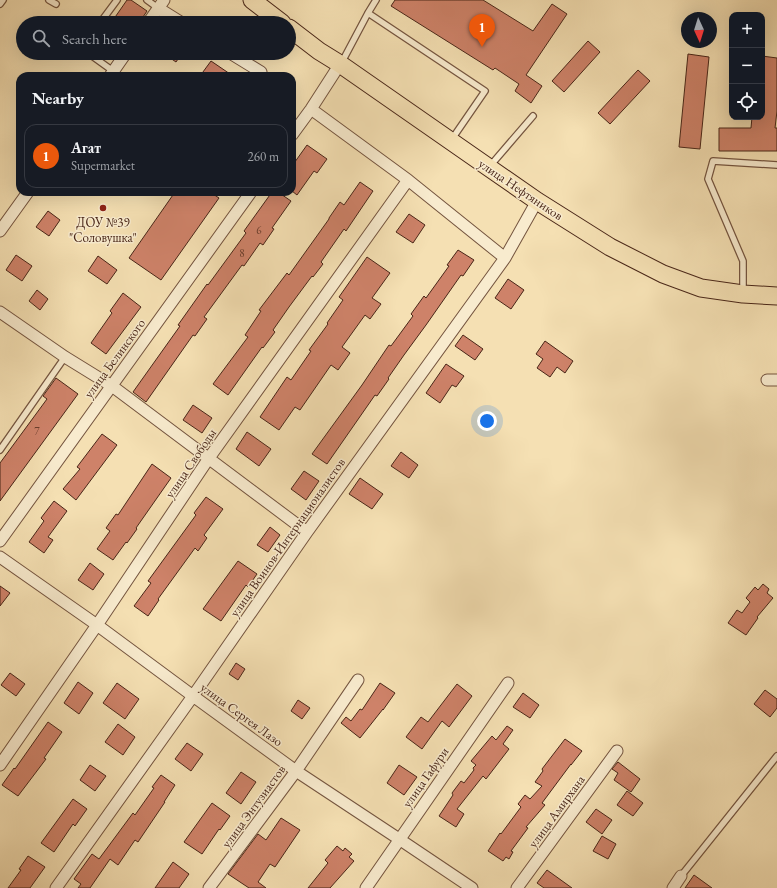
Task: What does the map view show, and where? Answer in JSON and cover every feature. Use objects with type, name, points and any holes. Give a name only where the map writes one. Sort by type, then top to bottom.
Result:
[{"type":"main road","points":[[252,0],[273,16]]},
{"type":"main road","name":"улица Нефтяников","points":[[296,33],[319,51],[340,64],[488,168],[610,247],[663,274],[701,288],[743,294],[777,296]]},
{"type":"street","points":[[153,16],[161,4],[174,16]]},
{"type":"street","points":[[113,72],[121,60]]},
{"type":"street","points":[[241,60],[261,72]]},
{"type":"street","points":[[296,130],[340,64]]},
{"type":"street","points":[[311,109],[408,180],[505,258]]},
{"type":"street","name":"улица Свободы","points":[[0,765],[97,625],[209,458],[408,180]]},
{"type":"street","points":[[0,231],[25,196]]},
{"type":"street","name":"улица Белинского","points":[[0,541],[248,196]]},
{"type":"street","name":"улица Воинов-Интернационалистов","points":[[56,888],[193,696],[307,532],[505,258],[537,201]]},
{"type":"street","points":[[0,312],[65,357],[112,386],[307,532]]},
{"type":"street","name":"улица Сергея Лазо","points":[[0,556],[296,771],[472,888]]},
{"type":"street","name":"улица Энтузиастов","points":[[209,888],[296,771],[358,680]]},
{"type":"street","name":"улица Гафури","points":[[366,888],[508,683]]},
{"type":"street","name":"улица Амирхана","points":[[517,888],[617,751]]},
{"type":"street","points":[[673,888],[681,876]]},
{"type":"lane","points":[[0,4],[3,0]]},
{"type":"lane","points":[[49,0],[56,4]]},
{"type":"lane","points":[[105,16],[117,0]]},
{"type":"lane","points":[[146,0],[161,4]]},
{"type":"lane","points":[[340,64],[376,0]]},
{"type":"lane","points":[[368,13],[486,91],[450,141]]},
{"type":"lane","points":[[96,60],[110,72]]},
{"type":"lane","points":[[488,168],[533,116]]},
{"type":"lane","points":[[743,294],[743,261],[708,179],[713,161],[777,165]]},
{"type":"lane","points":[[0,450],[65,357]]},
{"type":"lane","points":[[681,876],[777,756]]},
{"type":"building","points":[[127,0],[131,0],[147,11],[144,16],[116,16]]},
{"type":"building","points":[[395,0],[483,0],[533,31],[552,4],[567,14],[526,75],[542,86],[531,103],[515,91],[519,84],[495,68],[493,70],[391,6]]},
{"type":"building","points":[[588,41],[600,52],[564,92],[552,81]]},
{"type":"building","points":[[688,54],[709,57],[700,149],[679,147]]},
{"type":"building","points":[[765,56],[777,58],[777,111],[775,128],[777,128],[777,151],[719,151],[719,128],[751,128],[752,120],[765,120]]},
{"type":"building","points":[[211,61],[227,72],[203,72]]},
{"type":"building","points":[[638,70],[650,81],[610,124],[598,113]]},
{"type":"building","points":[[307,145],[327,159],[317,173],[314,171],[297,195],[296,194],[296,160]]},
{"type":"building","points":[[360,182],[373,191],[346,231],[344,229],[321,262],[323,264],[313,277],[312,276],[273,330],[275,332],[263,348],[262,347],[228,395],[213,384],[248,337],[245,335],[261,311],[259,310],[287,273],[289,275],[340,202],[344,205]]},
{"type":"building","points":[[172,196],[216,196],[219,198],[161,280],[129,258]]},
{"type":"building","points":[[269,196],[284,196],[291,201],[272,228],[274,229],[263,245],[260,243],[244,266],[242,265],[204,317],[207,319],[195,336],[193,335],[146,402],[133,392],[180,326],[178,325],[207,284],[208,285],[246,233],[244,231]]},
{"type":"building","points":[[48,211],[60,220],[49,236],[36,227]]},
{"type":"building","points":[[409,214],[425,225],[413,243],[396,232]]},
{"type":"building","points":[[458,250],[474,260],[463,276],[461,275],[388,378],[389,379],[377,396],[375,395],[327,464],[312,454],[389,345],[391,346],[413,316],[411,314],[424,296],[426,298],[449,266],[447,265]]},
{"type":"building","points":[[16,255],[32,266],[22,281],[6,270]]},
{"type":"building","points":[[98,256],[117,270],[107,284],[88,271]]},
{"type":"building","points":[[367,257],[390,273],[372,298],[381,304],[370,319],[365,315],[342,347],[350,353],[338,370],[331,365],[300,410],[295,407],[279,430],[260,417],[287,377],[291,380],[311,351],[309,350],[343,300],[339,297]]},
{"type":"building","points":[[508,279],[524,290],[511,309],[495,298]]},
{"type":"building","points":[[37,290],[48,299],[40,310],[29,301]]},
{"type":"building","points":[[123,293],[141,307],[106,354],[91,343],[112,313],[110,311]]},
{"type":"building","points":[[463,335],[483,349],[475,360],[455,346]]},
{"type":"building","points":[[545,341],[573,361],[565,373],[557,367],[550,377],[537,368],[543,359],[536,354]]},
{"type":"building","points":[[446,364],[464,376],[456,387],[452,385],[440,403],[426,393]]},
{"type":"building","points":[[56,378],[78,394],[0,501],[0,463],[47,399],[43,396]]},
{"type":"building","points":[[193,405],[212,418],[202,433],[183,420]]},
{"type":"building","points":[[247,432],[271,449],[259,466],[236,449]]},
{"type":"building","points":[[102,434],[117,445],[76,500],[63,489],[80,469],[77,467]]},
{"type":"building","points":[[401,452],[418,465],[409,478],[391,466]]},
{"type":"building","points":[[152,464],[171,478],[136,528],[137,529],[113,560],[97,549],[110,531],[106,528],[116,514],[118,515]]},
{"type":"building","points":[[304,471],[319,481],[306,500],[291,489]]},
{"type":"building","points":[[360,478],[383,494],[372,509],[349,494]]},
{"type":"building","points":[[206,497],[223,509],[204,535],[207,538],[198,551],[195,548],[158,599],[159,600],[148,616],[134,606],[151,583],[148,581],[196,515],[194,513]]},
{"type":"building","points":[[54,501],[67,511],[48,537],[53,540],[44,553],[29,542],[44,521],[41,518]]},
{"type":"building","points":[[270,527],[280,535],[268,552],[257,545]]},
{"type":"building","points":[[238,561],[257,574],[248,587],[246,585],[221,621],[203,609]]},
{"type":"building","points":[[90,563],[104,574],[93,590],[78,580]]},
{"type":"building","points":[[763,584],[769,589],[767,593],[773,598],[757,617],[758,618],[746,635],[728,623],[737,610],[742,613],[750,602],[746,598],[755,587],[758,590]]},
{"type":"building","points":[[0,586],[10,593],[0,606]]},
{"type":"building","points":[[236,663],[245,669],[238,680],[229,674]]},
{"type":"building","points":[[10,673],[25,684],[16,696],[1,685]]},
{"type":"building","points":[[78,682],[93,693],[79,714],[64,703]]},
{"type":"building","points":[[117,683],[139,699],[125,719],[103,703]]},
{"type":"building","points":[[380,683],[395,693],[360,738],[341,723],[346,717],[351,721],[360,709],[362,710]]},
{"type":"building","points":[[457,684],[472,696],[449,727],[442,721],[422,749],[406,737],[421,717],[428,722]]},
{"type":"building","points":[[765,690],[777,699],[777,708],[770,717],[754,704]]},
{"type":"building","points":[[523,693],[539,705],[530,718],[513,707]]},
{"type":"building","points":[[298,700],[310,708],[302,719],[291,711]]},
{"type":"building","points":[[48,722],[62,732],[44,758],[46,759],[18,796],[2,785]]},
{"type":"building","points":[[118,724],[135,737],[123,755],[105,742]]},
{"type":"building","points":[[507,726],[513,730],[503,744],[509,749],[486,779],[483,776],[457,809],[464,814],[456,827],[439,816],[453,795],[452,793],[461,781],[464,783],[474,770],[473,768],[476,765],[471,761],[492,736],[496,740]]},
{"type":"building","points":[[565,739],[582,751],[542,803],[545,805],[526,827],[528,828],[511,851],[513,852],[509,859],[506,857],[503,861],[488,851],[500,833],[501,834],[521,807],[518,804],[525,795],[530,799],[542,786],[535,782],[543,771],[542,769]]},
{"type":"building","points":[[187,743],[203,754],[191,771],[175,759]]},
{"type":"building","points":[[618,762],[640,779],[631,792],[614,780],[618,773],[612,769]]},
{"type":"building","points":[[90,765],[106,776],[95,791],[80,780]]},
{"type":"building","points":[[399,765],[417,777],[404,795],[387,783]]},
{"type":"building","points":[[241,772],[256,782],[241,804],[226,793]]},
{"type":"building","points":[[161,775],[175,785],[138,842],[135,840],[118,865],[110,859],[90,888],[78,888],[81,884],[74,879],[92,854],[99,859],[133,813],[135,815],[154,788],[152,787]]},
{"type":"building","points":[[627,791],[643,803],[633,816],[617,805]]},
{"type":"building","points":[[73,799],[87,809],[75,826],[73,824],[54,852],[41,843]]},
{"type":"building","points":[[212,803],[230,816],[202,854],[184,842]]},
{"type":"building","points":[[596,809],[612,820],[602,834],[586,822]]},
{"type":"building","points":[[281,818],[300,830],[275,867],[270,864],[258,882],[266,888],[249,888],[228,874],[258,834],[266,840]]},
{"type":"building","points":[[602,836],[616,844],[608,859],[593,851]]},
{"type":"building","points":[[337,846],[343,851],[345,848],[352,854],[349,857],[354,861],[330,888],[308,888],[328,863],[325,860]]},
{"type":"building","points":[[28,856],[45,867],[30,888],[8,888],[21,870],[19,869]]},
{"type":"building","points":[[173,862],[189,874],[179,888],[155,888]]},
{"type":"building","points":[[547,870],[572,888],[544,888],[537,883]]},
{"type":"building","points":[[694,875],[712,888],[685,888]]},
{"type":"place","name":"Агат","points":[[482,47]]},
{"type":"place","name":"ДОУ №39 \"Соловушка\"","points":[[103,208]]}]
